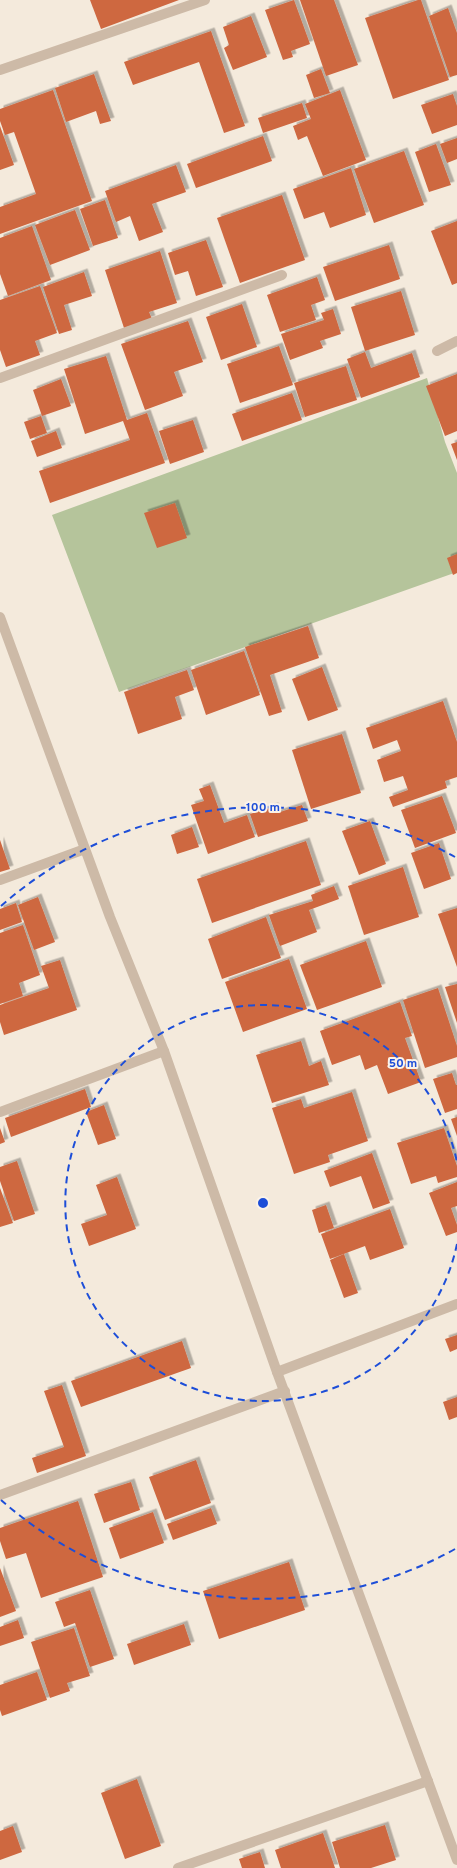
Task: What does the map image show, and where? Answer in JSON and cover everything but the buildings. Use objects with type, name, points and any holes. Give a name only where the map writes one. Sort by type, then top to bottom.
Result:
[{"type":"street","points":[[0,70],[205,0]]},
{"type":"street","points":[[0,378],[282,276]]},
{"type":"street","points":[[437,351],[457,341]]},
{"type":"street","points":[[0,617],[85,849],[164,1051],[278,1372],[457,1860]]},
{"type":"street","points":[[0,880],[85,849]]},
{"type":"street","points":[[0,1112],[164,1051]]},
{"type":"street","points":[[278,1372],[457,1304]]},
{"type":"street","points":[[0,1494],[285,1391]]},
{"type":"street","points":[[178,1868],[428,1781]]},
{"type":"green space","points":[[427,378],[445,442],[457,473],[457,572],[119,692],[52,515]]}]
